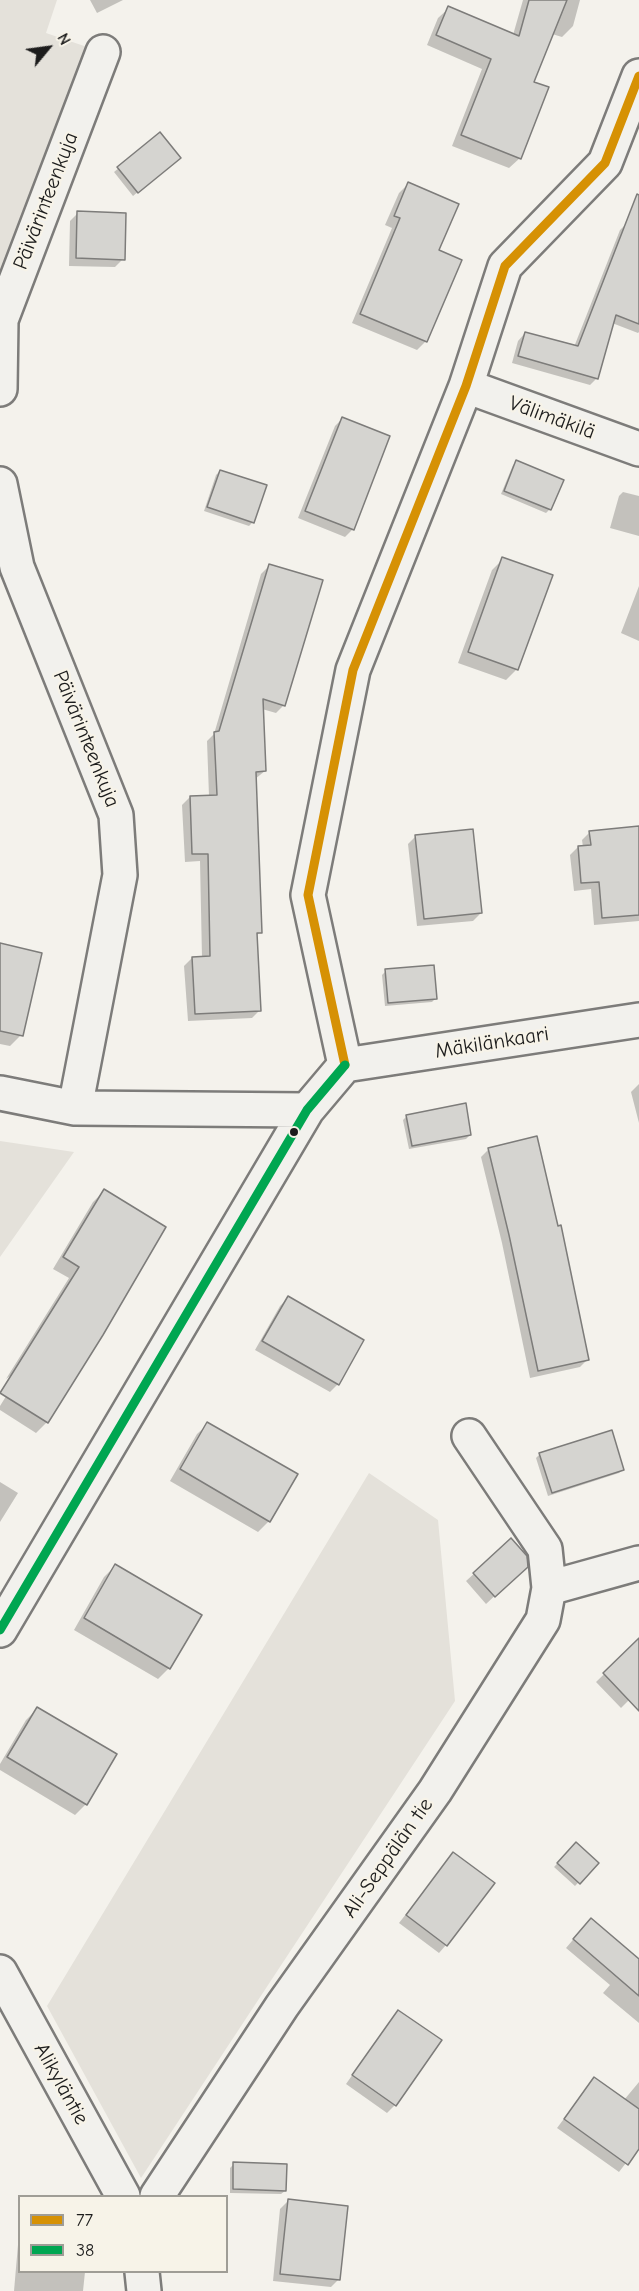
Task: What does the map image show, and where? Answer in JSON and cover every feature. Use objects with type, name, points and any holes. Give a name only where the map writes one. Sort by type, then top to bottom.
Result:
[{"type":"street","name":"Päivärinteenkuja","points":[[0,389],[1,320],[103,52]]},
{"type":"street","points":[[0,1630],[306,1110],[345,1065],[308,895],[353,670],[466,386],[505,266],[605,163],[639,76]]},
{"type":"street","name":"Välimäkilä","points":[[466,386],[639,449]]},
{"type":"street","name":"Päivärinteenkuja","points":[[0,484],[17,567],[116,815],[120,875],[75,1108]]},
{"type":"street","name":"Mäkilänkaari","points":[[345,1065],[639,1020]]},
{"type":"street","points":[[0,1093],[75,1108],[306,1110]]},
{"type":"street","name":"Ali-Seppälän tie","points":[[158,2195],[282,2006],[435,1791],[543,1620],[549,1588],[544,1549],[469,1436]]},
{"type":"street","points":[[549,1588],[639,1563]]},
{"type":"street","name":"Alikyläntie","points":[[0,1972],[122,2195]]},
{"type":"street","points":[[142,2273],[144,2291]]},
{"type":"shaded area","points":[[0,0],[57,0],[46,33],[90,48],[0,278]]},
{"type":"shaded area","points":[[0,1141],[74,1152],[0,1257]]},
{"type":"shaded area","points":[[369,1473],[438,1520],[455,1701],[141,2178],[47,2006]]},
{"type":"building","points":[[529,0],[567,0],[534,82],[549,87],[521,159],[461,135],[491,59],[436,35],[448,6],[519,36]]},
{"type":"building","points":[[160,132],[181,158],[138,193],[117,167]]},
{"type":"building","points":[[408,182],[459,204],[439,250],[462,260],[427,342],[360,314],[400,218],[394,216]]},
{"type":"building","points":[[637,194],[639,195],[639,324],[616,315],[598,379],[518,356],[525,332],[578,346]]},
{"type":"building","points":[[77,211],[126,213],[125,260],[76,258]]},
{"type":"building","points":[[342,417],[390,436],[354,530],[305,511]]},
{"type":"building","points":[[516,460],[564,480],[551,510],[504,491]]},
{"type":"building","points":[[220,470],[267,485],[254,523],[207,507]]},
{"type":"building","points":[[502,557],[553,575],[518,670],[468,652]]},
{"type":"building","points":[[269,564],[323,580],[285,706],[263,699],[266,771],[256,772],[262,933],[257,933],[261,1011],[195,1014],[192,957],[210,956],[208,854],[192,854],[190,796],[217,795],[214,732],[219,731]]},
{"type":"building","points":[[639,826],[639,915],[602,918],[599,882],[581,883],[578,846],[591,845],[589,831]]},
{"type":"building","points":[[473,829],[482,913],[424,919],[415,835]]},
{"type":"building","points":[[0,943],[42,953],[23,1036],[0,1031]]},
{"type":"building","points":[[434,965],[437,999],[388,1003],[385,969]]},
{"type":"building","points":[[466,1103],[471,1135],[412,1146],[406,1115]]},
{"type":"building","points":[[537,1136],[558,1226],[561,1225],[589,1360],[538,1371],[488,1148]]},
{"type":"building","points":[[104,1189],[166,1227],[48,1423],[0,1393],[79,1267],[63,1257]]},
{"type":"building","points":[[288,1296],[364,1340],[339,1385],[262,1341]]},
{"type":"building","points":[[207,1422],[298,1474],[270,1522],[180,1469]]},
{"type":"building","points":[[612,1430],[624,1470],[552,1493],[539,1453]]},
{"type":"building","points":[[511,1538],[527,1556],[528,1567],[495,1597],[473,1573]]},
{"type":"building","points":[[115,1564],[202,1615],[170,1669],[84,1618]]},
{"type":"building","points":[[639,1638],[639,1711],[603,1673]]},
{"type":"building","points":[[37,1707],[117,1754],[87,1805],[7,1757]]},
{"type":"building","points":[[576,1842],[599,1863],[580,1884],[557,1863]]},
{"type":"building","points":[[453,1852],[495,1883],[447,1946],[406,1915]]},
{"type":"building","points":[[591,1918],[639,1959],[639,1996],[573,1939]]},
{"type":"building","points":[[398,2010],[442,2040],[396,2106],[352,2075]]},
{"type":"building","points":[[594,2077],[639,2109],[639,2149],[628,2165],[564,2119]]},
{"type":"building","points":[[233,2162],[287,2164],[286,2191],[233,2189]]},
{"type":"building","points":[[288,2199],[348,2206],[340,2280],[280,2274]]},
{"type":"transit line","name":"77","points":[[345,1065],[308,895],[353,670],[466,386],[505,266],[605,163],[639,76]]},
{"type":"transit line","name":"38","points":[[0,1630],[307,1110],[345,1065]]}]
